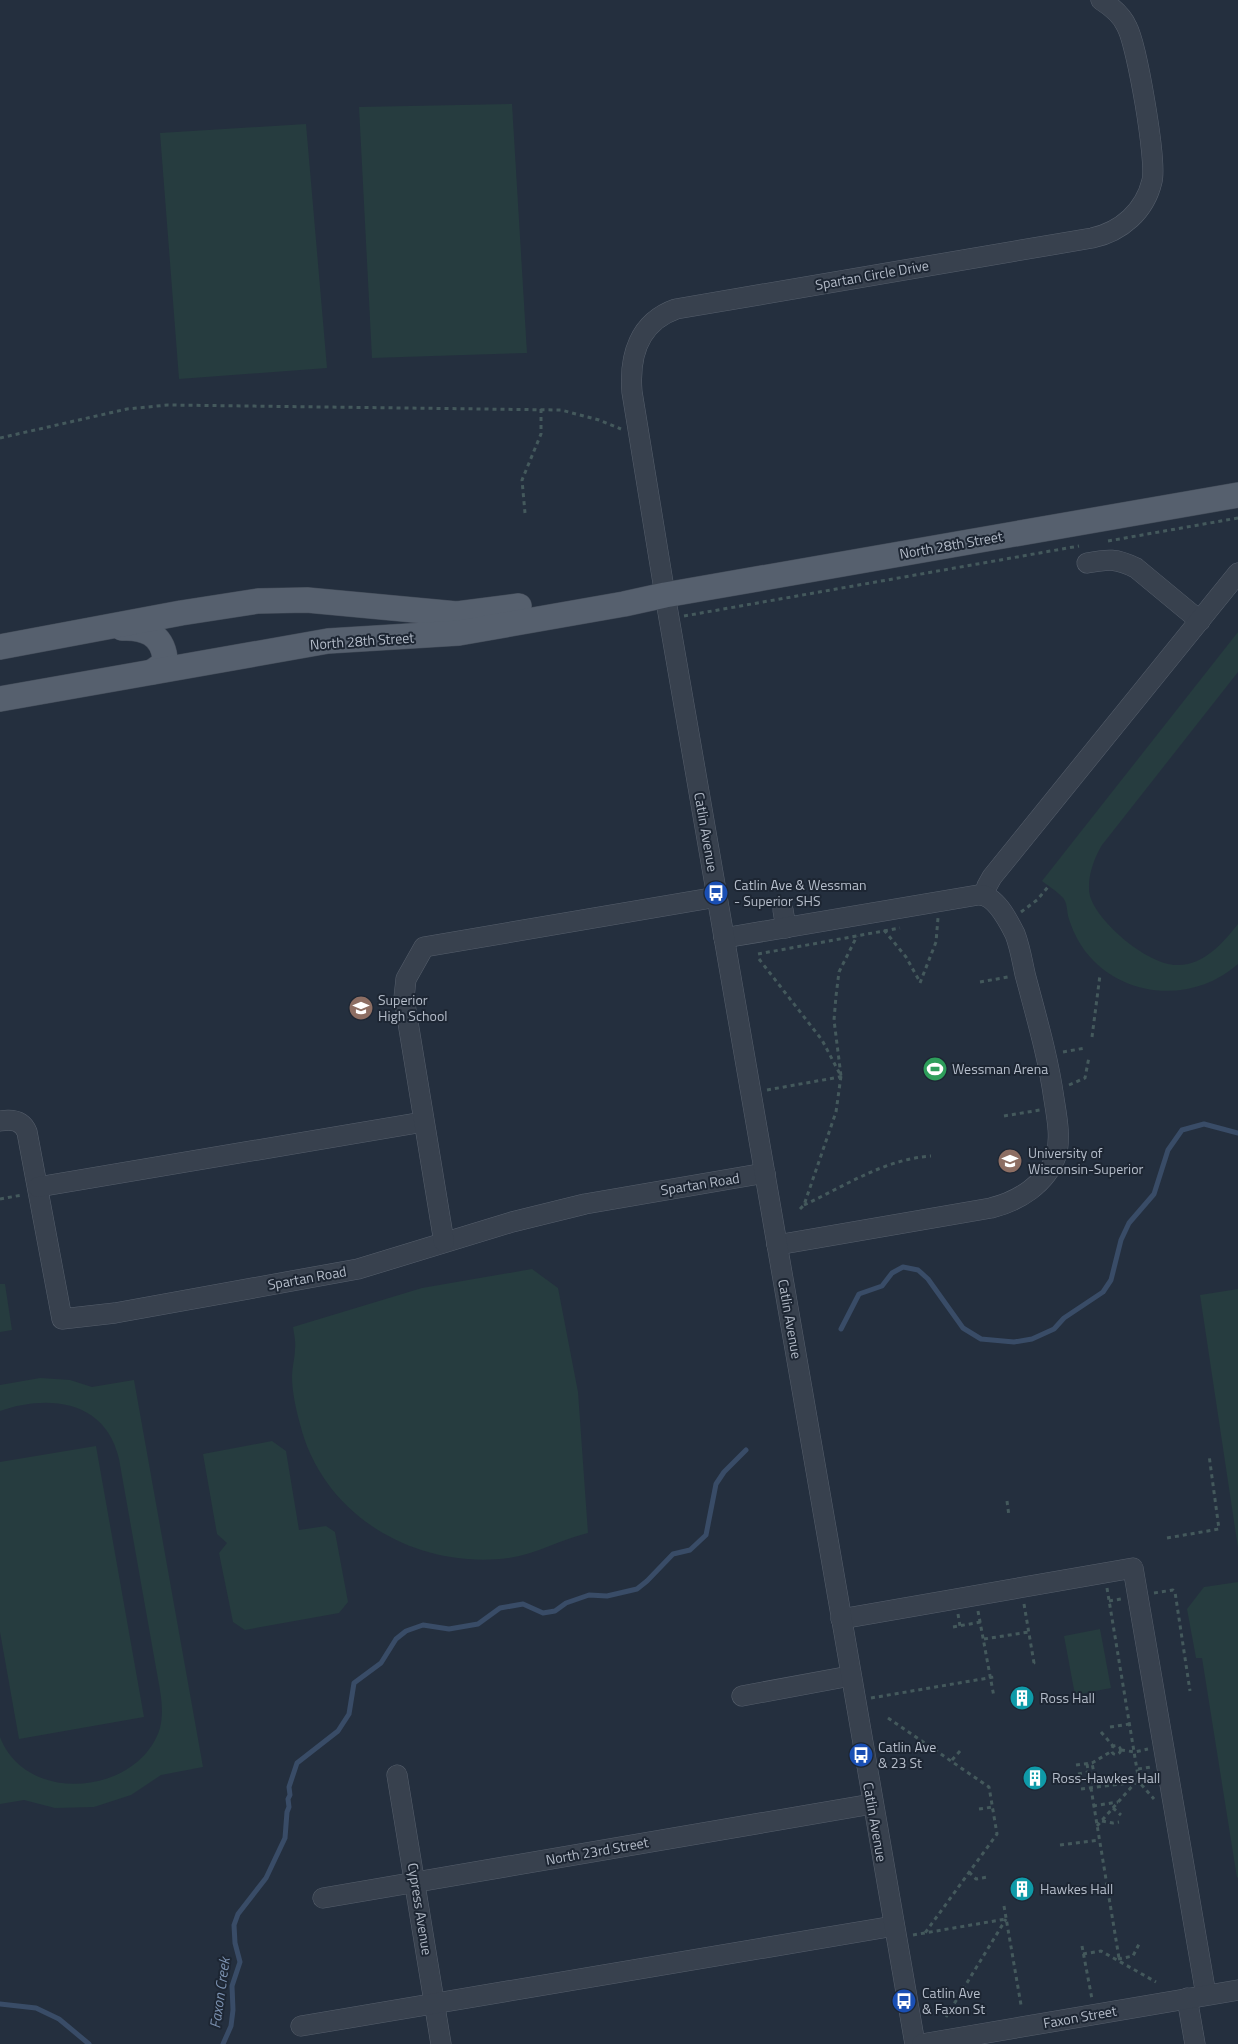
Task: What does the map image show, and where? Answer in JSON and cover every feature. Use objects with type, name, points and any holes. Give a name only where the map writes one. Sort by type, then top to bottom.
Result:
[{"type":"main road","name":"North 28th Street","points":[[0,699],[328,641],[459,633],[1238,495]]},
{"type":"main road","name":"North 28th Street","points":[[0,647],[207,608],[268,600],[317,601],[458,614],[633,588],[665,595]]},
{"type":"main road","points":[[106,628],[137,628],[147,631],[156,637],[164,648],[165,658],[162,665],[152,672]]},
{"type":"street","name":"Spartan Circle Drive","points":[[665,595],[631,379],[636,346],[651,324],[667,312],[689,306],[1092,238],[1112,232],[1135,215],[1146,198],[1152,182],[1152,150],[1132,37],[1122,17],[1101,0]]},
{"type":"street","points":[[1084,554],[1125,562],[1136,568],[1200,621]]},
{"type":"street","points":[[986,896],[987,886],[992,876],[1238,573]]},
{"type":"street","name":"Catlin Avenue","points":[[665,595],[854,1700],[915,2044]]},
{"type":"street","points":[[724,938],[785,919],[881,912],[978,895],[986,896],[994,902],[1008,922],[1022,953],[1047,1055],[1058,1138],[1054,1161],[1039,1183],[1025,1194],[1010,1202],[980,1210],[777,1245]]},
{"type":"street","points":[[444,1242],[405,1007],[404,992],[408,974],[424,947],[717,897]]},
{"type":"street","name":"Spartan Road","points":[[0,1121],[16,1121],[25,1128],[38,1187],[62,1319],[116,1313],[358,1269],[518,1220],[585,1204],[765,1173]]},
{"type":"street","points":[[38,1187],[423,1122]]},
{"type":"street","points":[[841,1620],[1132,1568],[1169,1778],[1197,1996],[1195,2044]]},
{"type":"street","points":[[742,1696],[850,1676]]},
{"type":"street","name":"Cypress Avenue","points":[[397,1775],[441,2044]]},
{"type":"street","name":"North 23rd Street","points":[[323,1898],[872,1804]]},
{"type":"street","points":[[301,2026],[434,2003],[895,1932]]},
{"type":"street","name":"Faxon Street","points":[[922,2044],[1238,1990]]},
{"type":"path","points":[[0,438],[127,410],[168,406],[561,410],[599,420],[640,437]]},
{"type":"path","points":[[525,513],[522,480],[541,434],[541,409]]},
{"type":"path","points":[[1099,542],[1238,518]]},
{"type":"path","points":[[669,620],[731,607],[1084,554]]},
{"type":"path","points":[[1008,922],[1037,900],[1048,887]]},
{"type":"path","points":[[881,912],[885,931],[906,957],[920,982],[936,942],[937,902]]},
{"type":"path","points":[[804,1205],[836,1112],[843,1076],[834,1020],[836,996],[839,972],[857,936]]},
{"type":"path","points":[[759,959],[822,1040],[843,1076]]},
{"type":"path","points":[[980,982],[1026,974]]},
{"type":"path","points":[[1092,1037],[1100,975]]},
{"type":"path","points":[[1047,1055],[1084,1048]]},
{"type":"path","points":[[1004,1116],[1054,1099],[1085,1078],[1089,1057]]},
{"type":"path","points":[[751,1093],[843,1076]]},
{"type":"path","points":[[800,1209],[804,1205],[878,1169],[915,1157],[931,1156]]},
{"type":"path","points":[[1167,1538],[1220,1529],[1209,1455]]},
{"type":"path","points":[[1007,1501],[1009,1516]]},
{"type":"path","points":[[1105,1573],[1138,1782],[1155,1800]]},
{"type":"path","points":[[1109,1601],[1173,1590],[1175,1592],[1190,1691]]},
{"type":"path","points":[[975,1596],[992,1677],[994,1696]]},
{"type":"path","points":[[1025,1611],[1034,1663],[1030,1664]]},
{"type":"path","points":[[953,1627],[981,1622]]},
{"type":"path","points":[[984,1639],[1029,1632]]},
{"type":"path","points":[[854,1700],[992,1677]]},
{"type":"path","points":[[888,1718],[989,1787],[992,1795],[996,1834],[925,1933]]},
{"type":"path","points":[[1110,1728],[1130,1724]]},
{"type":"path","points":[[1101,1732],[1113,1746],[1119,1746],[1121,1750],[1134,1752],[1164,1747]]},
{"type":"path","points":[[1076,1765],[1092,1763],[1112,1751],[1113,1746]]},
{"type":"path","points":[[952,1760],[960,1750]]},
{"type":"path","points":[[1112,1751],[1116,1755],[1121,1750]]},
{"type":"path","points":[[1089,1780],[1095,1779],[1092,1763]]},
{"type":"path","points":[[1087,1764],[1118,1959]]},
{"type":"path","points":[[1078,1774],[1088,1772]]},
{"type":"path","points":[[1081,1789],[1169,1778]]},
{"type":"path","points":[[1097,1826],[1138,1782]]},
{"type":"path","points":[[1094,1806],[1118,1802]]},
{"type":"path","points":[[980,1809],[993,1807]]},
{"type":"path","points":[[1113,1808],[1121,1815]]},
{"type":"path","points":[[1102,1820],[1112,1823],[1119,1822]]},
{"type":"path","points":[[1060,1845],[1099,1840]]},
{"type":"path","points":[[969,1872],[976,1879],[988,1877]]},
{"type":"path","points":[[1004,1906],[1021,2005]]},
{"type":"path","points":[[895,1932],[925,1933],[1006,1919]]},
{"type":"path","points":[[946,2017],[1006,1919]]},
{"type":"path","points":[[1118,1959],[1133,1956],[1140,1942]]},
{"type":"path","points":[[1082,1946],[1091,1993]]},
{"type":"path","points":[[1083,1954],[1102,1951],[1156,1982]]},
{"type":"green space","points":[[512,104],[527,353],[372,358],[359,107]]},
{"type":"green space","points":[[306,124],[327,368],[179,379],[160,133]]},
{"type":"green space","points":[[1238,632],[1238,672],[1102,845],[1092,869],[1089,890],[1095,907],[1113,930],[1139,950],[1165,963],[1177,965],[1195,962],[1219,946],[1238,924],[1238,964],[1220,977],[1200,986],[1180,990],[1158,991],[1138,987],[1118,979],[1100,967],[1085,951],[1073,930],[1063,898],[1042,881]]},
{"type":"green space","points":[[532,1269],[558,1288],[578,1392],[588,1533],[519,1556],[475,1560],[441,1555],[409,1545],[379,1530],[352,1510],[329,1486],[312,1457],[300,1424],[293,1394],[292,1376],[295,1344],[293,1327],[422,1288]]},
{"type":"green space","points":[[0,1284],[5,1284],[12,1330],[0,1332]]},
{"type":"green space","points":[[1238,1289],[1238,1548],[1200,1295]]},
{"type":"green space","points":[[40,1378],[70,1380],[92,1387],[134,1380],[203,1767],[161,1775],[131,1795],[94,1807],[55,1808],[24,1800],[0,1804],[0,1737],[14,1759],[34,1774],[57,1782],[83,1784],[108,1778],[130,1767],[148,1750],[160,1728],[162,1715],[160,1691],[119,1459],[112,1439],[102,1424],[88,1413],[73,1406],[37,1403],[0,1411],[0,1385]]},
{"type":"green space","points":[[272,1441],[286,1451],[299,1530],[326,1526],[335,1532],[348,1602],[339,1613],[245,1630],[233,1622],[219,1553],[227,1543],[217,1534],[203,1454]]},
{"type":"green space","points":[[96,1446],[144,1717],[19,1739],[0,1632],[0,1462]]},
{"type":"green space","points":[[1238,1582],[1237,1878],[1202,1658],[1196,1658],[1187,1609],[1204,1587]]},
{"type":"green space","points":[[1100,1629],[1111,1688],[1075,1695],[1064,1636]]},
{"type":"waterway","name":"Faxon Creek","points":[[841,1329],[859,1294],[882,1286],[892,1273],[903,1267],[918,1270],[928,1279],[963,1328],[981,1339],[1014,1342],[1032,1339],[1054,1329],[1064,1318],[1103,1292],[1111,1280],[1121,1240],[1129,1223],[1154,1194],[1168,1150],[1182,1130],[1204,1124],[1238,1133]]},
{"type":"waterway","name":"Faxon Creek","points":[[223,2044],[231,2026],[233,2010],[232,1986],[240,1962],[235,1943],[234,1925],[238,1914],[266,1878],[285,1838],[289,1807],[288,1799],[290,1795],[289,1787],[297,1763],[338,1731],[349,1714],[354,1683],[381,1663],[396,1639],[406,1631],[423,1625],[449,1629],[478,1624],[500,1608],[523,1604],[543,1613],[555,1611],[566,1603],[589,1595],[607,1596],[637,1589],[673,1554],[690,1550],[706,1535],[716,1484],[724,1472],[746,1450]]},
{"type":"waterway","name":"Faxon Creek","points":[[0,2004],[36,2008],[59,2019],[89,2044]]},
{"type":"place","name":"Catlin Ave & Wessman - Superior SHS","points":[[716,893]]},
{"type":"place","name":"Superior High School","points":[[361,1008]]},
{"type":"place","name":"Wessman Arena","points":[[935,1069]]},
{"type":"place","name":"University of Wisconsin-Superior","points":[[1010,1161]]},
{"type":"place","name":"Ross Hall","points":[[1022,1698]]},
{"type":"place","name":"Catlin Ave & 23 St","points":[[861,1755]]},
{"type":"place","name":"Ross-Hawkes Hall","points":[[1035,1778]]},
{"type":"place","name":"Hawkes Hall","points":[[1022,1889]]},
{"type":"place","name":"Catlin Ave & Faxon St","points":[[904,2001]]}]
